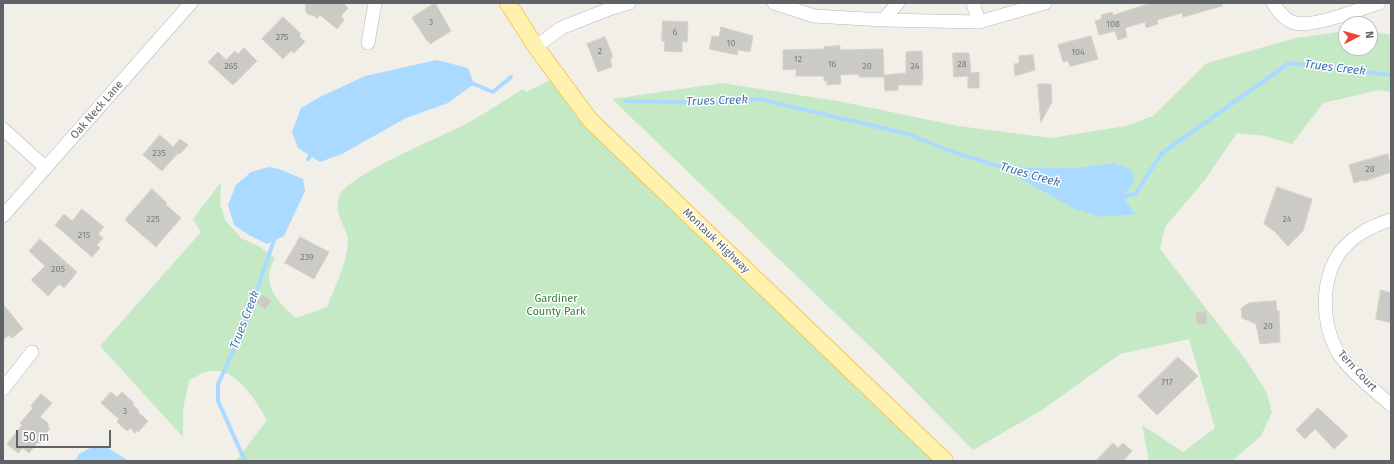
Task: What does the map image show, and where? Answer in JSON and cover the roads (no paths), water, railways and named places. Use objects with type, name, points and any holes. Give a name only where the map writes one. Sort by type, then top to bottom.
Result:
[{"type":"main road","name":"Montauk Highway","points":[[508,3],[536,47],[590,120],[945,461]]},
{"type":"street","name":"Oak Neck Lane","points":[[3,216],[191,3]]},
{"type":"street","points":[[368,43],[375,3]]},
{"type":"street","points":[[536,47],[561,28],[609,9],[629,3]]},
{"type":"street","points":[[774,3],[814,16],[884,20],[979,22],[1045,3]]},
{"type":"street","points":[[884,20],[898,3]]},
{"type":"street","points":[[973,3],[979,22]]},
{"type":"street","points":[[1273,3],[1280,15],[1294,23],[1313,24],[1379,3]]},
{"type":"street","points":[[3,130],[46,168]]},
{"type":"street","name":"Tern Court","points":[[1391,220],[1355,237],[1337,257],[1328,282],[1325,304],[1327,326],[1336,350],[1391,406]]},
{"type":"street","points":[[3,389],[32,352]]},
{"type":"water","points":[[437,60],[468,68],[474,84],[448,103],[406,118],[342,154],[320,162],[298,148],[292,132],[301,108],[320,97],[365,76]]},
{"type":"water","points":[[1113,163],[1132,170],[1134,183],[1123,197],[1136,214],[1101,217],[1075,209],[1000,167],[1078,168]]},
{"type":"water","points":[[269,167],[279,169],[303,179],[305,191],[284,236],[267,244],[234,225],[228,205],[236,185],[251,172]]},
{"type":"water","points":[[94,446],[108,448],[129,461],[75,461],[79,454]]},
{"type":"waterway","name":"Trues Creek","points":[[1118,196],[1123,197],[1136,193],[1161,154],[1289,63],[1391,75]]},
{"type":"waterway","name":"Trues Creek","points":[[468,84],[474,84],[493,92],[511,77]]},
{"type":"waterway","name":"Trues Creek","points":[[625,101],[711,103],[759,99],[908,134],[953,152],[1004,168]]},
{"type":"waterway","name":"Trues Creek","points":[[308,159],[313,152]]},
{"type":"waterway","name":"Trues Creek","points":[[245,461],[218,401],[218,384],[244,328],[275,237]]},
{"type":"park label","name":"Gardiner County Park","points":[[556,305]]}]
